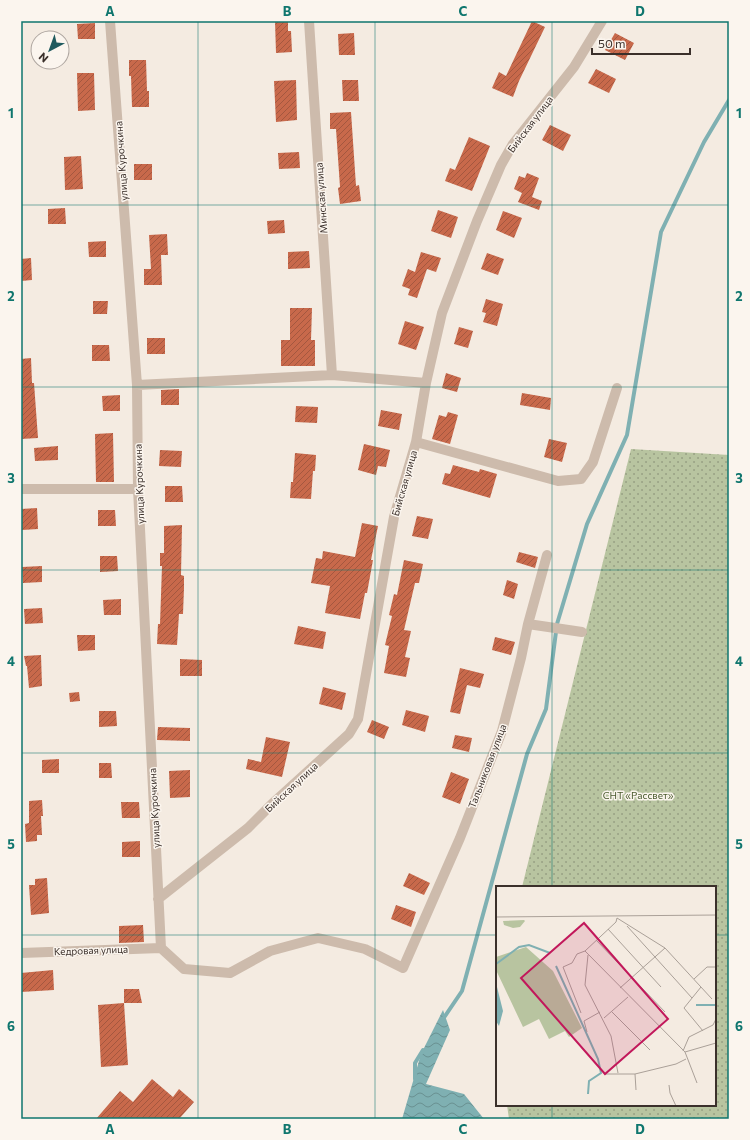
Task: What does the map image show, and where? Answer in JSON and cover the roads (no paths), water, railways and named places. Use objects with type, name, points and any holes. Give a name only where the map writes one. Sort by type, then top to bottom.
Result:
[{"type":"street","name":"улица Курочкина","points":[[110,21],[137,385],[138,489],[161,948]]},
{"type":"street","name":"Минская улица","points":[[309,21],[332,375]]},
{"type":"street","name":"Бийская улица","points":[[158,899],[248,828],[272,804],[349,734],[358,719],[394,517],[416,442],[426,383],[442,313],[477,221],[501,165],[513,144],[574,67],[602,21]]},
{"type":"street","points":[[137,385],[332,375],[426,383]]},
{"type":"street","points":[[416,442],[558,481],[581,479],[593,462],[617,388]]},
{"type":"street","points":[[21,489],[138,489]]},
{"type":"street","name":"Тальниковая улица","points":[[161,948],[184,969],[230,973],[270,951],[318,938],[365,949],[403,968],[460,838],[502,731],[521,658],[528,624],[547,555]]},
{"type":"street","points":[[528,624],[582,632]]},
{"type":"street","name":"Кедровая улица","points":[[21,953],[161,948]]},
{"type":"water","points":[[443,1010],[450,1030],[426,1084],[464,1094],[484,1119],[402,1119],[421,1054]]},
{"type":"waterway","points":[[443,1019],[462,991],[527,754],[546,709],[557,624],[587,524],[627,435],[661,232],[704,142],[729,100]]},
{"type":"waterway","points":[[415,1079],[415,1063],[423,1050]]},
{"type":"park label","name":"СНТ «Рассвет»","points":[[638,795]]}]
